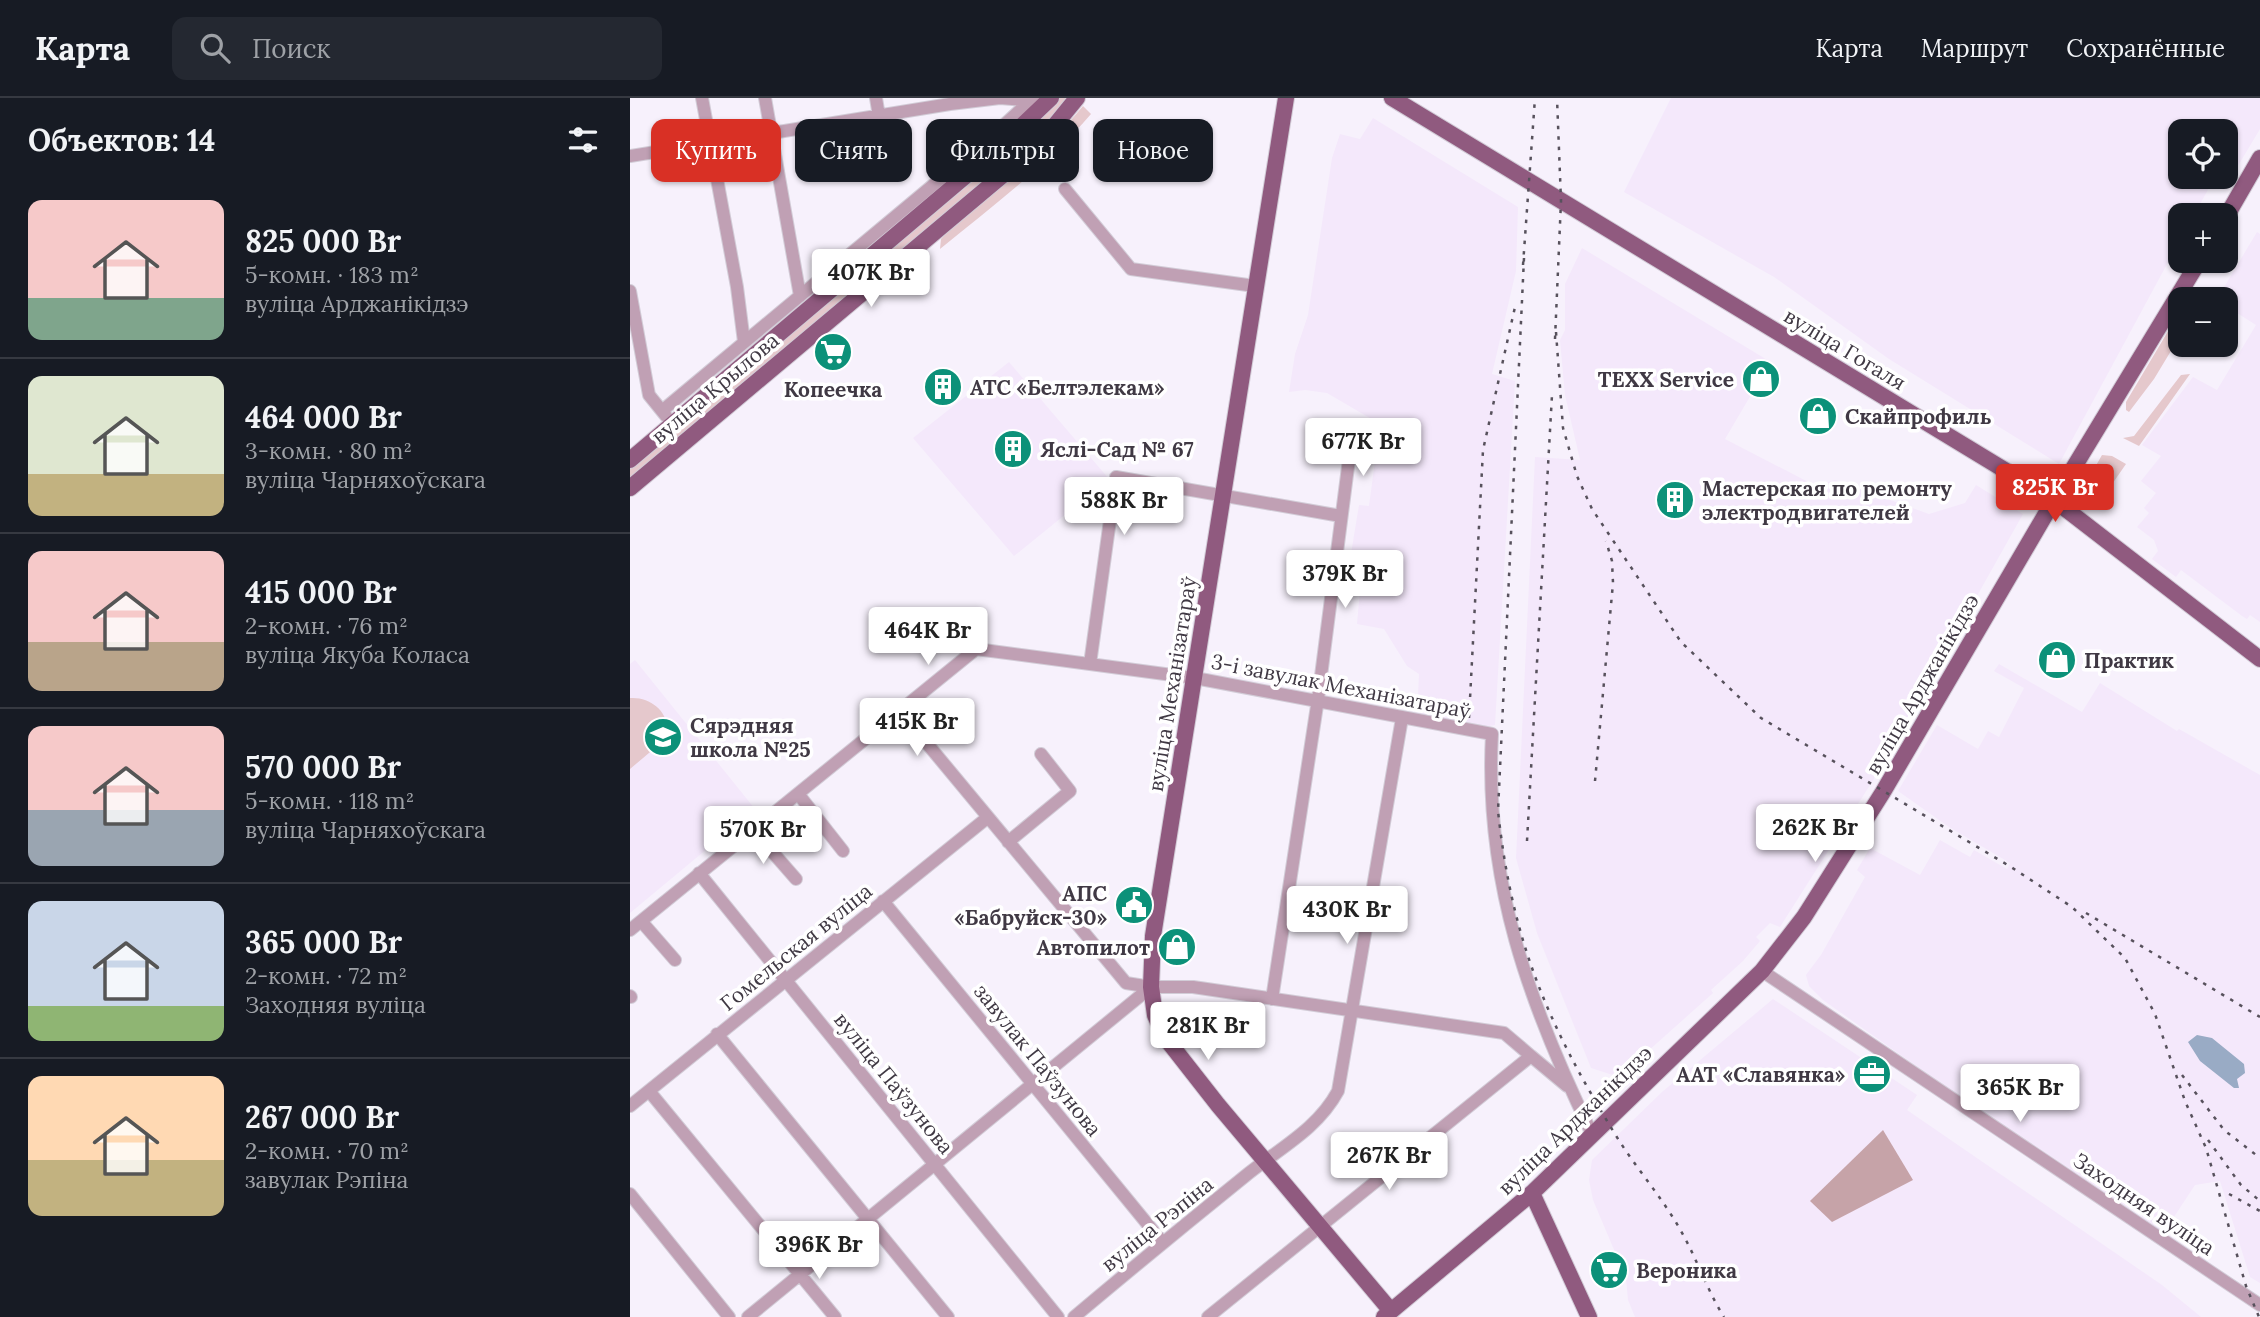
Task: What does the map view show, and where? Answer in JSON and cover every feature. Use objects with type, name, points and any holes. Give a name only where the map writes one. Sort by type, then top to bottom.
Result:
[{"type":"main road","name":"вуліца Крылова","points":[[630,488],[1018,162],[1042,141],[1077,98]]},
{"type":"main road","name":"вуліца Механізатараў","points":[[1286,98],[1153,936],[1151,987],[1155,1015],[1164,1035],[1388,1314]]},
{"type":"main road","name":"вуліца Гогаля","points":[[1392,98],[2054,500],[2260,659]]},
{"type":"main road","name":"вуліца Крылова","points":[[630,460],[994,152],[1049,100]]},
{"type":"main road","points":[[2234,203],[2260,158]]},
{"type":"main road","name":"вуліца Арджанікідзэ","points":[[1388,1314],[1532,1193],[1762,971],[1804,916],[1883,792],[2054,500],[2192,273]]},
{"type":"main road","points":[[1532,1193],[1589,1317]]},
{"type":"street","points":[[702,98],[706,119]]},
{"type":"street","points":[[765,98],[769,119]]},
{"type":"street","points":[[876,98],[879,116]]},
{"type":"street","points":[[781,131],[879,116],[949,101],[1000,98],[1049,100]]},
{"type":"street","points":[[663,410],[992,136],[1030,101]]},
{"type":"street","points":[[630,156],[651,152]]},
{"type":"street","points":[[718,182],[744,342]]},
{"type":"street","points":[[780,182],[800,296]]},
{"type":"street","points":[[1065,189],[1131,269],[1255,286]]},
{"type":"street","points":[[630,291],[649,396],[663,410],[672,425]]},
{"type":"street","points":[[1272,999],[1318,699],[1352,436]]},
{"type":"street","points":[[1090,664],[1116,477],[1341,516]]},
{"type":"street","name":"3-і завулак Механізатараў","points":[[900,711],[976,649],[1195,678],[1318,699],[1492,734],[1491,813],[1498,871],[1532,1000],[1569,1088],[1592,1134]]},
{"type":"street","points":[[630,930],[900,711],[1126,983],[1151,987],[1193,987],[1504,1033],[1569,1088]]},
{"type":"street","name":"вуліца Рэпіна","points":[[1074,1317],[1265,1161],[1304,1134],[1330,1105],[1338,1091],[1354,1012],[1402,718]]},
{"type":"street","points":[[1008,842],[1070,791],[1041,754]]},
{"type":"street","points":[[799,794],[843,851]]},
{"type":"street","name":"Гомельская вуліца","points":[[630,1107],[987,818]]},
{"type":"street","points":[[754,831],[796,879]]},
{"type":"street","name":"вуліца Паўзунова","points":[[699,873],[1058,1317]]},
{"type":"street","name":"завулак Паўзунова","points":[[883,901],[1163,1244]]},
{"type":"street","points":[[641,921],[675,960]]},
{"type":"street","name":"Заходняя вуліца","points":[[1762,971],[2260,1305]]},
{"type":"street","points":[[748,1317],[1151,987]]},
{"type":"street","points":[[717,1034],[948,1317]]},
{"type":"street","points":[[1208,1317],[1531,1056]]},
{"type":"street","points":[[649,1091],[835,1317]]},
{"type":"street","points":[[630,1194],[729,1317]]},
{"type":"shaded area","points":[[1060,98],[1068,98],[1049,119],[1040,119]]},
{"type":"shaded area","points":[[1671,98],[2260,98],[2260,129],[2238,166],[2238,119],[2168,119],[2168,189],[2208,189],[2201,203],[2168,203],[2168,262],[2059,464],[1889,359],[1774,277],[1624,192]]},
{"type":"shaded area","points":[[1083,106],[1091,114],[1079,127],[1079,119],[1072,119]]},
{"type":"shaded area","points":[[1373,118],[1518,207],[1516,271],[1492,374],[1515,381],[1495,725],[1478,728],[1417,717],[1419,674],[1407,666],[1384,629],[1357,624],[1362,568],[1349,566],[1359,505],[1369,506],[1380,424],[1327,393],[1305,390],[1289,392],[1295,354],[1308,315],[1332,158],[1340,134],[1360,139]]},
{"type":"shaded area","points":[[972,182],[984,182],[630,478],[630,469]]},
{"type":"shaded area","points":[[1006,182],[1021,182],[940,249],[941,239]]},
{"type":"shaded area","points":[[2257,232],[2260,234],[2260,622],[2250,615],[2247,619],[2242,616],[2181,570],[2176,577],[2152,559],[2158,551],[2154,540],[2137,527],[2149,513],[2144,508],[2156,493],[2141,481],[2161,456],[2142,445],[2193,377],[2217,390],[2256,325],[2238,314],[2238,287],[2224,287],[2233,273],[2238,273],[2238,264]]},
{"type":"shaded area","points":[[1582,248],[1774,364],[1762,384],[1758,383],[1725,439],[1816,486],[1835,480],[1929,514],[1965,503],[1976,485],[2023,514],[1877,774],[1780,927],[1770,923],[1756,937],[1760,941],[1743,961],[1711,990],[1713,993],[1619,1077],[1591,1068],[1537,933],[1516,858],[1535,457],[1580,460],[1565,395],[1560,340],[1565,330],[1565,284]]},
{"type":"shaded area","points":[[2168,331],[2168,356],[2129,412],[2126,410],[2126,402]]},
{"type":"shaded area","points":[[1009,362],[1109,479],[1014,556],[913,438]]},
{"type":"shaded area","points":[[2190,374],[2139,446],[2123,438],[2134,436],[2181,375]]},
{"type":"shaded area","points":[[2102,455],[2112,456],[2126,464],[2099,503],[2082,490]]},
{"type":"shaded area","name":"Сярэдняя школа №25","points":[[635,660],[755,809],[630,913],[630,664]]},
{"type":"shaded area","points":[[1999,664],[2082,712],[2100,683],[2177,731],[2179,729],[2260,775],[2260,1283],[2250,1277],[2220,1181],[2195,1185],[2164,1232],[2142,1219],[2141,1212],[2132,1206],[2129,1209],[1940,1083],[1823,1000],[1809,986],[1806,975],[1821,955],[1865,877],[1857,870],[1870,848],[1920,875],[1940,840],[1970,857],[1974,850],[2007,869],[2010,863],[1949,827],[1898,791],[1937,725],[1978,749],[1988,731],[1999,737],[2024,688],[1994,671]]},
{"type":"shaded area","points":[[630,698],[639,698],[655,705],[665,717],[667,725],[662,742],[630,769]]},
{"type":"shaded area","points":[[1773,999],[1917,1095],[1907,1110],[2162,1285],[2201,1317],[1635,1317],[1628,1300],[1626,1278],[1593,1200],[1589,1180],[1592,1160],[1662,1092]]},
{"type":"shaded area","points":[[1883,1130],[1913,1180],[1832,1222],[1810,1201]]},
{"type":"water","points":[[2197,1035],[2212,1038],[2244,1064],[2245,1073],[2237,1079],[2239,1088],[2234,1088],[2200,1061],[2188,1042]]},
{"type":"railway","points":[[1523,265],[1535,98]]},
{"type":"railway","points":[[1555,339],[1561,201],[1557,98]]},
{"type":"railway","points":[[1524,258],[1498,811],[1504,858],[1523,941],[1536,980],[1570,1055],[1615,1134],[1681,1231],[1724,1317]]},
{"type":"railway","points":[[1469,718],[1483,450],[1515,307]]},
{"type":"railway","points":[[1556,332],[1563,428],[1577,476],[1592,509],[1681,642],[1761,718],[2011,867],[2072,907],[2125,958],[2155,1014],[2185,1101],[2206,1148],[2246,1286],[2259,1317]]},
{"type":"railway","points":[[1527,841],[1552,395]]},
{"type":"railway","points":[[1595,781],[1613,583],[1612,561],[1606,541]]},
{"type":"railway","points":[[2086,913],[2260,1017]]},
{"type":"railway","points":[[2182,1075],[2224,1130],[2260,1158]]},
{"type":"railway","points":[[2208,1140],[2241,1185],[2260,1201]]},
{"type":"railway","points":[[2229,1194],[2260,1211]]},
{"type":"place","name":"Копеечка","points":[[833,352]]},
{"type":"place","name":"TEXX Service","points":[[1761,379]]},
{"type":"place","name":"АТС «Белтэлекам»","points":[[943,387]]},
{"type":"place","name":"Скайпрофиль","points":[[1818,416]]},
{"type":"place","name":"Яслі-Сад № 67","points":[[1013,449]]},
{"type":"place","name":"Мастерская по ремонту электродвигателей","points":[[1675,500]]},
{"type":"place","name":"Практик","points":[[2057,660]]},
{"type":"place","name":"Сярэдняя школа №25","points":[[663,737]]},
{"type":"place","name":"АПС «Бабруйск-30»","points":[[1134,905]]},
{"type":"place","name":"Автопилот","points":[[1177,947]]},
{"type":"place","name":"ААТ «Славянка»","points":[[1872,1074]]},
{"type":"place","name":"Вероника","points":[[1609,1270]]}]
